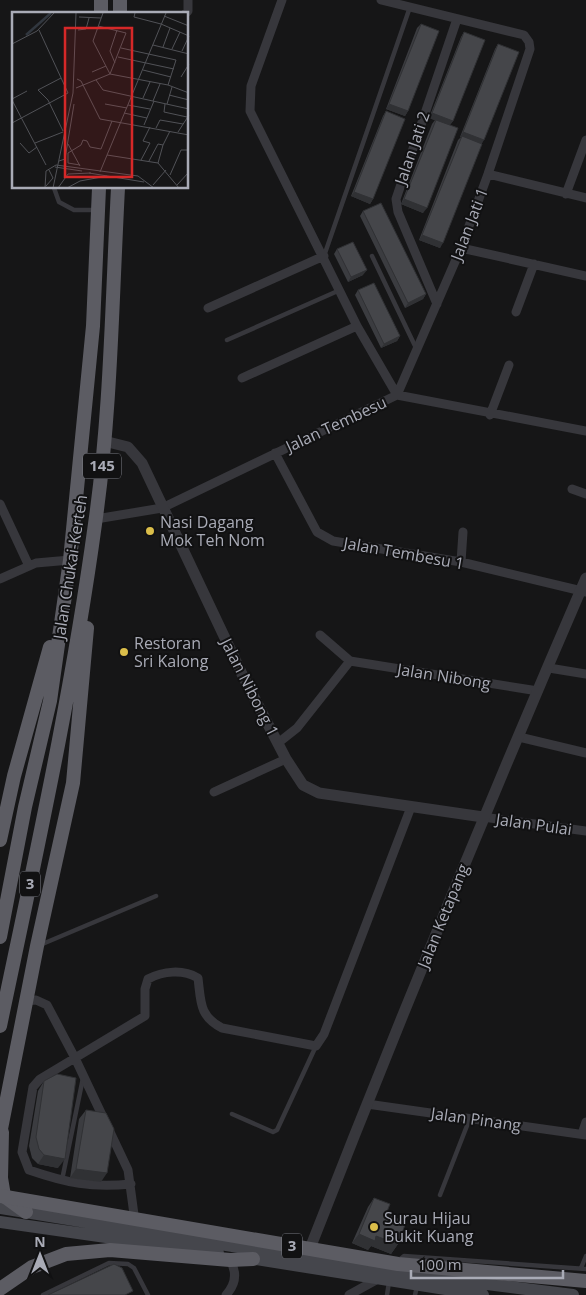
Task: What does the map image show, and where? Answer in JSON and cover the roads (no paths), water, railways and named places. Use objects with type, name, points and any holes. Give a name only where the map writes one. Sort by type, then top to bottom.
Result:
[{"type":"highway","name":"Jalan Chukai-Kerteh","points":[[50,701],[70,560],[92,326],[99,189]]},
{"type":"highway","name":"Jalan Chukai-Kerteh","points":[[60,741],[96,521],[104,442],[118,189]]},
{"type":"highway","points":[[26,1212],[4,1196],[1,1178],[0,1134],[37,946],[73,783],[96,521]]},
{"type":"highway","points":[[0,840],[24,739],[64,601]]},
{"type":"highway","name":"3","points":[[0,938],[26,807],[50,701]]},
{"type":"highway","name":"3","points":[[0,1026],[60,741]]},
{"type":"highway","name":"3","points":[[0,1196],[398,1264],[584,1273]]},
{"type":"highway","points":[[0,1289],[32,1267],[66,1254],[110,1250],[230,1260],[253,1259]]},
{"type":"main road","points":[[0,1208],[306,1258],[383,1277],[416,1290],[483,1295]]},
{"type":"main road","points":[[0,1222],[383,1277],[573,1295]]},
{"type":"street","points":[[282,0],[251,86],[250,111],[324,256],[357,326],[397,395]]},
{"type":"street","points":[[381,0],[456,19]]},
{"type":"street","name":"Jalan Jati 1","points":[[397,395],[461,248],[530,49],[529,42],[524,35],[456,19]]},
{"type":"street","name":"Jalan Jati 2","points":[[437,304],[398,212],[396,199],[456,19]]},
{"type":"street","points":[[566,194],[586,140]]},
{"type":"street","points":[[488,174],[586,198]]},
{"type":"street","points":[[461,248],[586,276]]},
{"type":"street","points":[[208,308],[324,256]]},
{"type":"street","points":[[516,312],[534,264]]},
{"type":"street","points":[[242,378],[357,326]]},
{"type":"street","points":[[490,414],[510,365]]},
{"type":"street","name":"Jalan Tembesu","points":[[96,521],[162,508],[397,395],[586,431]]},
{"type":"street","name":"Jalan Nibong 1","points":[[104,442],[128,447],[142,463],[162,508],[278,744],[303,784],[319,793],[483,817]]},
{"type":"street","name":"Jalan Tembesu 1","points":[[275,453],[317,532],[333,540],[461,562],[583,591]]},
{"type":"street","points":[[572,489],[586,494]]},
{"type":"street","points":[[0,504],[29,566]]},
{"type":"street","points":[[461,562],[463,532]]},
{"type":"street","points":[[0,580],[36,563],[70,560]]},
{"type":"street","name":"Jalan Ketapang","points":[[306,1258],[366,1104],[483,817],[583,591],[586,578]]},
{"type":"street","points":[[278,744],[297,728],[350,661],[320,634]]},
{"type":"street","name":"Jalan Nibong","points":[[350,661],[538,691]]},
{"type":"street","points":[[549,668],[586,674]]},
{"type":"street","points":[[520,737],[586,752]]},
{"type":"street","points":[[214,792],[286,759]]},
{"type":"street","points":[[131,1184],[100,1187],[62,1181],[29,1170],[24,1162],[22,1152],[33,1087],[40,1080],[145,1016],[145,989],[148,979],[159,973],[189,973],[198,978],[202,1010],[211,1022],[222,1028],[316,1046],[324,1034],[411,807]]},
{"type":"street","name":"Jalan Pulai","points":[[483,817],[586,831]]},
{"type":"street","points":[[26,1001],[36,1000],[46,1005],[84,1076],[128,1170],[136,1230]]},
{"type":"street","name":"Jalan Pinang","points":[[366,1104],[584,1134]]},
{"type":"street","points":[[584,1134],[586,1122]]},
{"type":"street","points":[[226,1295],[231,1289],[235,1277],[235,1268],[230,1260]]},
{"type":"street","points":[[349,1295],[383,1277]]},
{"type":"lane","points":[[324,256],[410,7]]},
{"type":"lane","points":[[54,189],[59,202],[74,210],[98,210]]},
{"type":"lane","points":[[372,256],[417,349]]},
{"type":"lane","points":[[227,340],[340,290]]},
{"type":"lane","points":[[37,946],[156,896]]},
{"type":"lane","points":[[232,1114],[273,1132],[277,1130],[316,1046]]},
{"type":"lane","points":[[62,1181],[84,1076]]},
{"type":"lane","points":[[440,1196],[470,1118]]},
{"type":"lane","points":[[387,1295],[383,1277],[404,1256],[584,1273],[586,1256]]},
{"type":"lane","points":[[43,1295],[109,1263],[118,1262],[134,1268],[148,1295]]},
{"type":"place","name":"Nasi Dagang Mok Teh Nom","points":[[150,531]]},
{"type":"place","name":"Restoran Sri Kalong","points":[[124,652]]},
{"type":"place","name":"Surau Hijau Bukit Kuang","points":[[374,1227]]}]
